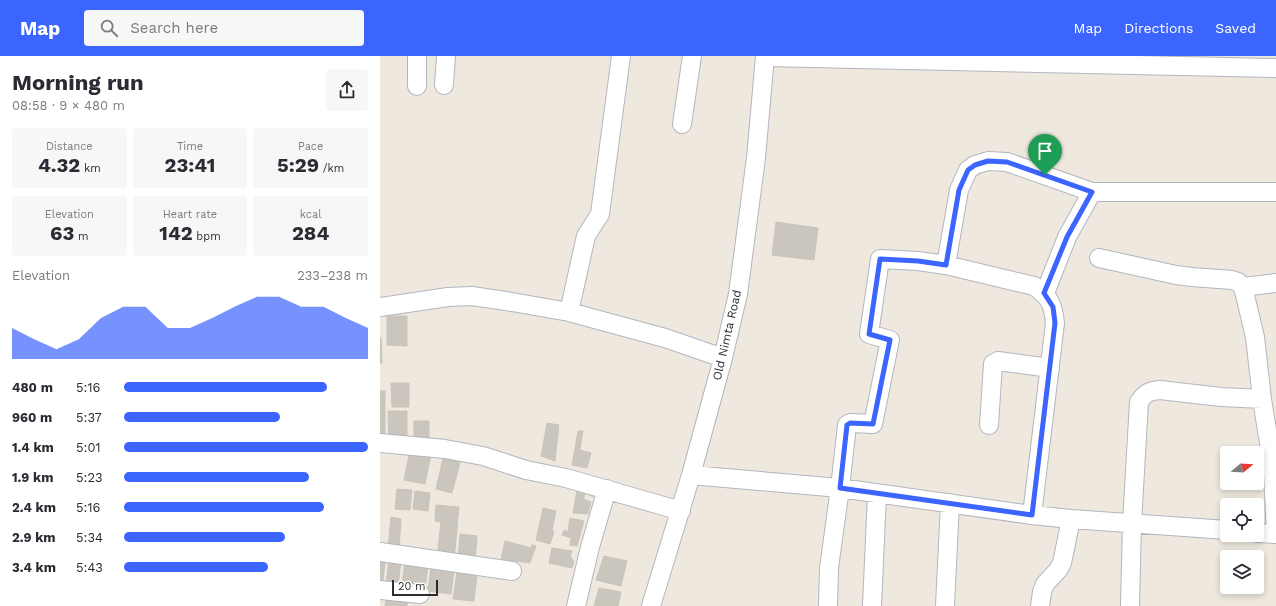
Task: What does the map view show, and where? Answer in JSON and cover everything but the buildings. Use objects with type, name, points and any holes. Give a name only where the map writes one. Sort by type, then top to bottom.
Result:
[{"type":"street","points":[[417,56],[417,86]]},
{"type":"street","points":[[444,85],[446,56]]},
{"type":"street","points":[[569,312],[586,236],[600,214],[621,56]]},
{"type":"street","points":[[682,124],[692,56]]},
{"type":"street","points":[[765,57],[998,59],[1276,68]]},
{"type":"street","name":"Old Nimta Road","points":[[651,606],[681,511],[723,358],[738,294],[756,158],[765,57]]},
{"type":"street","points":[[946,265],[959,190],[968,170],[975,165],[988,161],[1007,162],[1092,192],[1276,192]]},
{"type":"street","points":[[1044,293],[1067,237],[1092,192]]},
{"type":"street","points":[[1099,258],[1176,275],[1232,280],[1238,282],[1243,287],[1255,337],[1273,474],[1276,533],[1264,532]]},
{"type":"street","points":[[828,606],[828,568],[840,488],[847,425],[850,423],[873,424],[890,340],[869,334],[880,259],[918,261],[946,265],[1034,286],[1044,293],[1053,307],[1055,323],[1032,515]]},
{"type":"street","points":[[1243,287],[1276,282]]},
{"type":"street","points":[[380,308],[448,296],[472,296],[569,312],[665,338],[723,358]]},
{"type":"street","points":[[989,425],[993,364],[995,362],[998,361],[1050,368]]},
{"type":"street","points":[[1130,606],[1132,523],[1140,402],[1144,395],[1150,391],[1160,390],[1221,397],[1262,399]]},
{"type":"street","points":[[380,443],[445,449],[483,456],[526,470],[566,478],[681,511]]},
{"type":"street","points":[[691,475],[840,488],[1032,515],[1220,529]]},
{"type":"street","points":[[576,606],[590,547],[607,489]]},
{"type":"street","points":[[872,606],[877,494]]},
{"type":"street","points":[[945,606],[950,503]]},
{"type":"street","points":[[1040,606],[1045,584],[1058,570],[1062,563],[1071,519]]},
{"type":"street","points":[[380,552],[512,571]]},
{"type":"street","points":[[380,590],[420,594]]},
{"type":"route","points":[[988,161],[1007,162],[1045,175],[1092,192],[1067,237],[1044,293],[1053,307],[1055,323],[1032,515],[840,488],[847,425],[850,423],[873,424],[890,340],[869,334],[880,259],[918,261],[946,265],[959,190],[968,170],[975,165],[988,161]]}]
